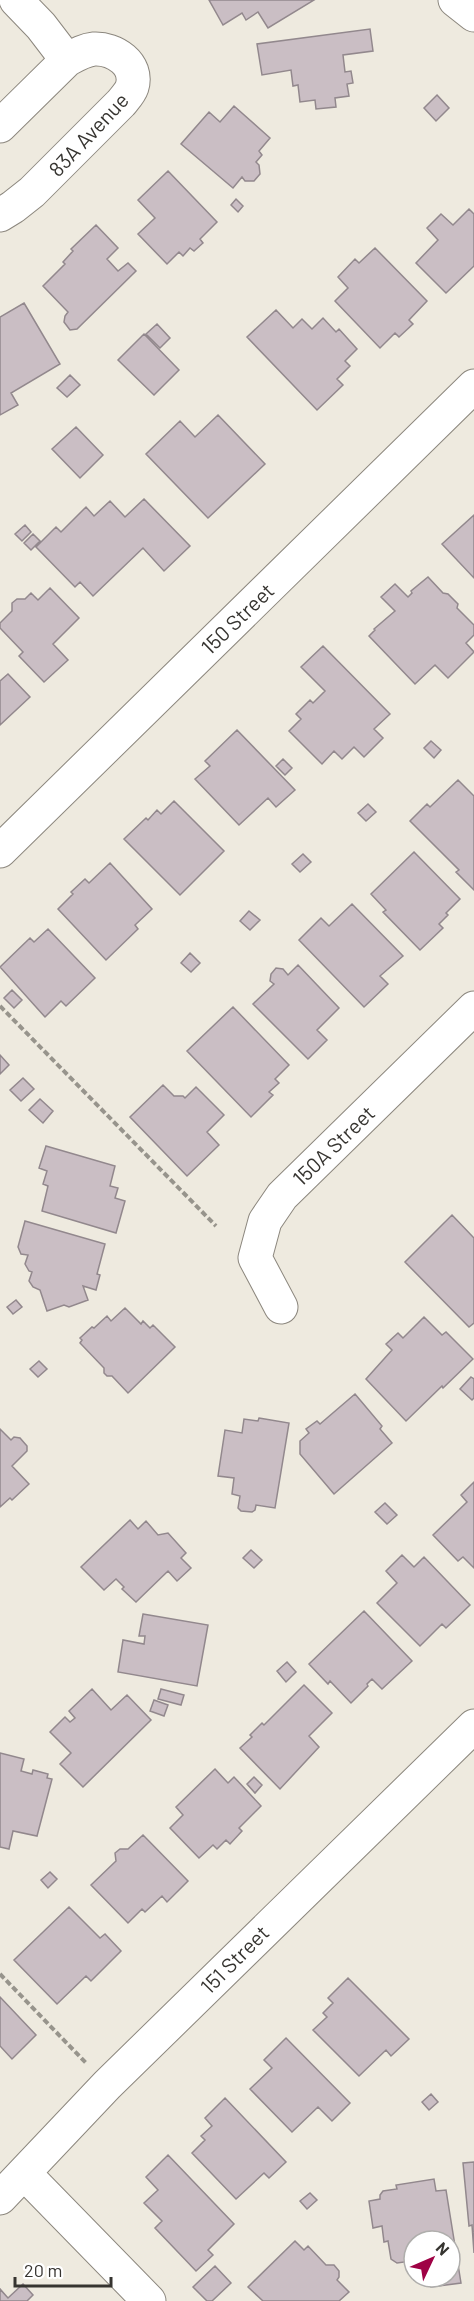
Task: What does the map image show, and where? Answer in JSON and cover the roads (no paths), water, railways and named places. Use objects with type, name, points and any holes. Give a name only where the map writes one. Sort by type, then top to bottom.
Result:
[{"type":"street","points":[[16,0],[67,60]]},
{"type":"street","points":[[454,0],[474,15]]},
{"type":"street","name":"83A Avenue","points":[[0,126],[67,60],[94,49],[113,52],[124,59],[128,65],[133,78],[132,86],[121,103],[23,200],[0,215]]},
{"type":"street","name":"150 Street","points":[[0,851],[474,386]]},
{"type":"street","name":"150A Street","points":[[281,1307],[255,1258],[265,1221],[282,1196],[474,1008]]},
{"type":"street","name":"151 Street","points":[[0,2198],[25,2174],[106,2085],[474,1725]]},
{"type":"street","points":[[25,2174],[149,2301]]}]
